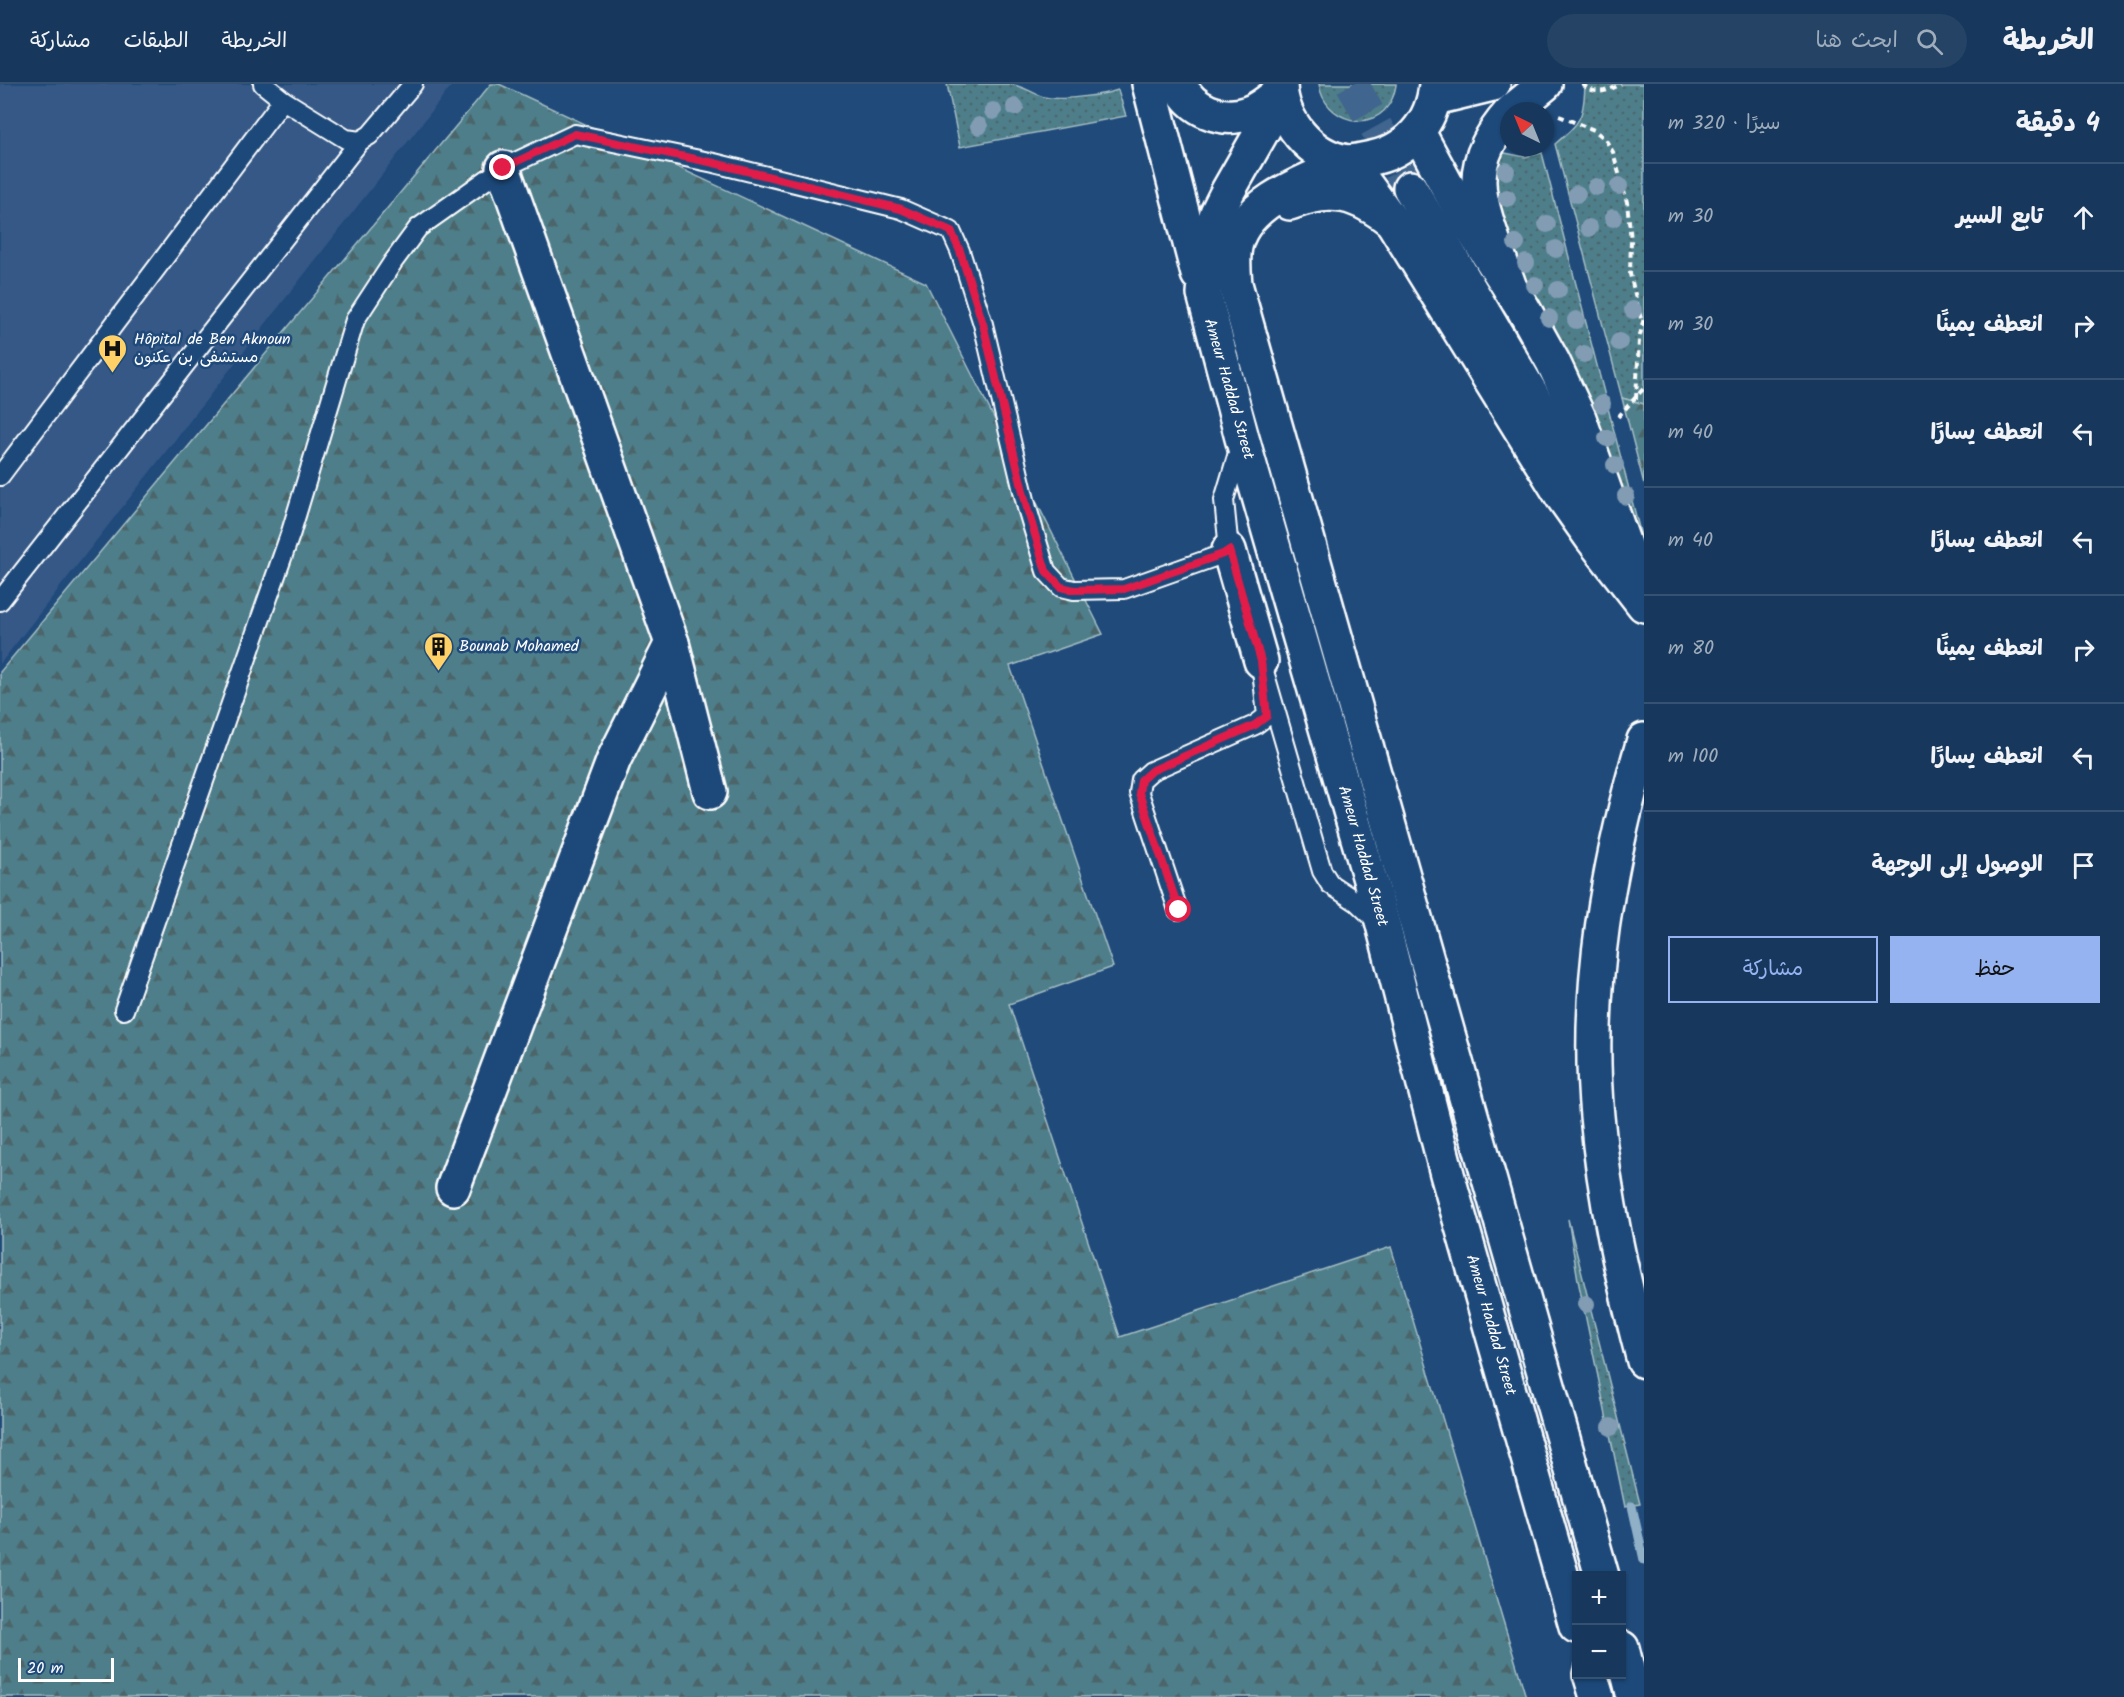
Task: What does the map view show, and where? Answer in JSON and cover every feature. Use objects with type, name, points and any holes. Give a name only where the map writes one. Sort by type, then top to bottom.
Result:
[{"type":"main road","points":[[1149,84],[1204,294]]},
{"type":"main road","points":[[1179,84],[1201,109],[1230,117],[1246,114],[1259,108],[1280,92],[1287,115],[1296,131],[1308,143],[1323,152],[1349,162],[1380,157],[1401,147],[1418,132],[1428,117],[1435,91],[1493,84]]},
{"type":"main road","points":[[1523,102],[1545,84]]},
{"type":"main road","name":"Ameur Haddad Street","points":[[1280,92],[1217,213],[1209,236],[1204,294],[1242,438],[1386,939],[1447,1174],[1576,1625]]},
{"type":"main road","points":[[1500,124],[1487,146],[1479,181],[1487,219],[1511,291]]},
{"type":"main road","points":[[1418,132],[1464,217],[1553,362],[1580,418],[1644,603]]},
{"type":"main road","points":[[1349,162],[1392,221],[1562,496],[1591,537],[1644,603]]},
{"type":"main road","name":"Ameur Haddad Street","points":[[1349,162],[1273,198],[1257,210],[1245,224],[1235,243],[1233,265],[1235,284],[1601,1571]]},
{"type":"main road","points":[[503,168],[672,643],[710,792]]},
{"type":"main road","points":[[1410,188],[1532,395],[1644,603]]},
{"type":"main road","points":[[1239,302],[1245,259],[1251,239],[1271,214],[1285,206],[1314,195],[1345,195],[1370,204],[1392,221]]},
{"type":"main road","points":[[1229,550],[1261,661]]},
{"type":"main road","points":[[453,1188],[614,759],[672,643]]},
{"type":"main road","points":[[1640,754],[1612,863],[1601,929],[1594,1005],[1594,1058],[1596,1114],[1604,1174],[1615,1238],[1644,1361]]},
{"type":"main road","points":[[1626,1664],[1634,1697]]},
{"type":"main road","points":[[1592,1679],[1597,1697]]},
{"type":"lane","points":[[263,84],[283,100],[346,139],[360,141]]},
{"type":"lane","points":[[0,601],[360,141],[370,135],[412,84]]},
{"type":"lane","points":[[0,476],[283,100]]},
{"type":"lane","points":[[124,1010],[291,532],[355,320],[418,228],[503,168],[575,134],[714,163],[901,209],[951,231],[960,251],[983,324],[1027,508],[1046,571],[1061,587],[1124,589],[1229,550],[1224,500],[1242,438]]},
{"type":"lane","points":[[1261,661],[1322,871],[1330,884],[1369,913],[1378,923],[1386,939]]},
{"type":"lane","points":[[1179,910],[1139,793],[1141,780],[1151,771],[1255,725],[1267,716],[1261,661]]},
{"type":"path","points":[[1582,84],[1591,91],[1601,92],[1621,84]]},
{"type":"path","points":[[1556,115],[1594,130],[1605,139],[1613,152],[1627,202],[1631,240],[1630,274],[1642,323]]},
{"type":"path","points":[[1636,399],[1638,349],[1644,317]]},
{"type":"path","points":[[1618,417],[1644,388]]},
{"type":"shaded area","name":"Hôpital de Ben Aknoun مستشفى بن عكنون","points":[[0,84],[453,84],[0,664]]},
{"type":"green space","points":[[491,84],[499,84],[926,283],[1103,634],[1010,666],[1113,967],[1009,1004],[1120,1337],[1391,1247],[1526,1697],[0,1697],[0,672]]},
{"type":"green space","points":[[947,84],[1009,84],[1051,98],[1081,97],[1118,90],[1126,116],[960,147]]},
{"type":"green space","points":[[1319,84],[1396,85],[1392,99],[1384,111],[1374,118],[1363,121],[1351,120],[1330,108]]},
{"type":"green space","points":[[1585,84],[1644,84],[1644,404],[1622,398],[1555,144],[1571,130],[1582,112]]},
{"type":"green space","points":[[1500,155],[1543,156],[1644,547],[1644,564],[1510,251],[1489,188]]},
{"type":"green space","points":[[1622,398],[1644,404],[1644,484],[1625,410]]},
{"type":"green space","points":[[1568,1219],[1640,1504],[1625,1507],[1578,1280]]},
{"type":"waterway","points":[[1632,1506],[1644,1560]]},
{"type":"tunnel","points":[[1352,84],[1410,188]]},
{"type":"place","name":"Hôpital de Ben Aknoun مستشفى بن عكنون","points":[[113,374]]},
{"type":"place","name":"Bounab Mohamed","points":[[438,672]]},
{"type":"route","points":[[503,168],[575,134],[714,163],[901,209],[951,231],[960,251],[983,324],[1027,508],[1046,571],[1061,587],[1074,590],[1124,589],[1229,550],[1261,661],[1267,716],[1255,725],[1151,771],[1141,780],[1139,793],[1179,910]]}]
